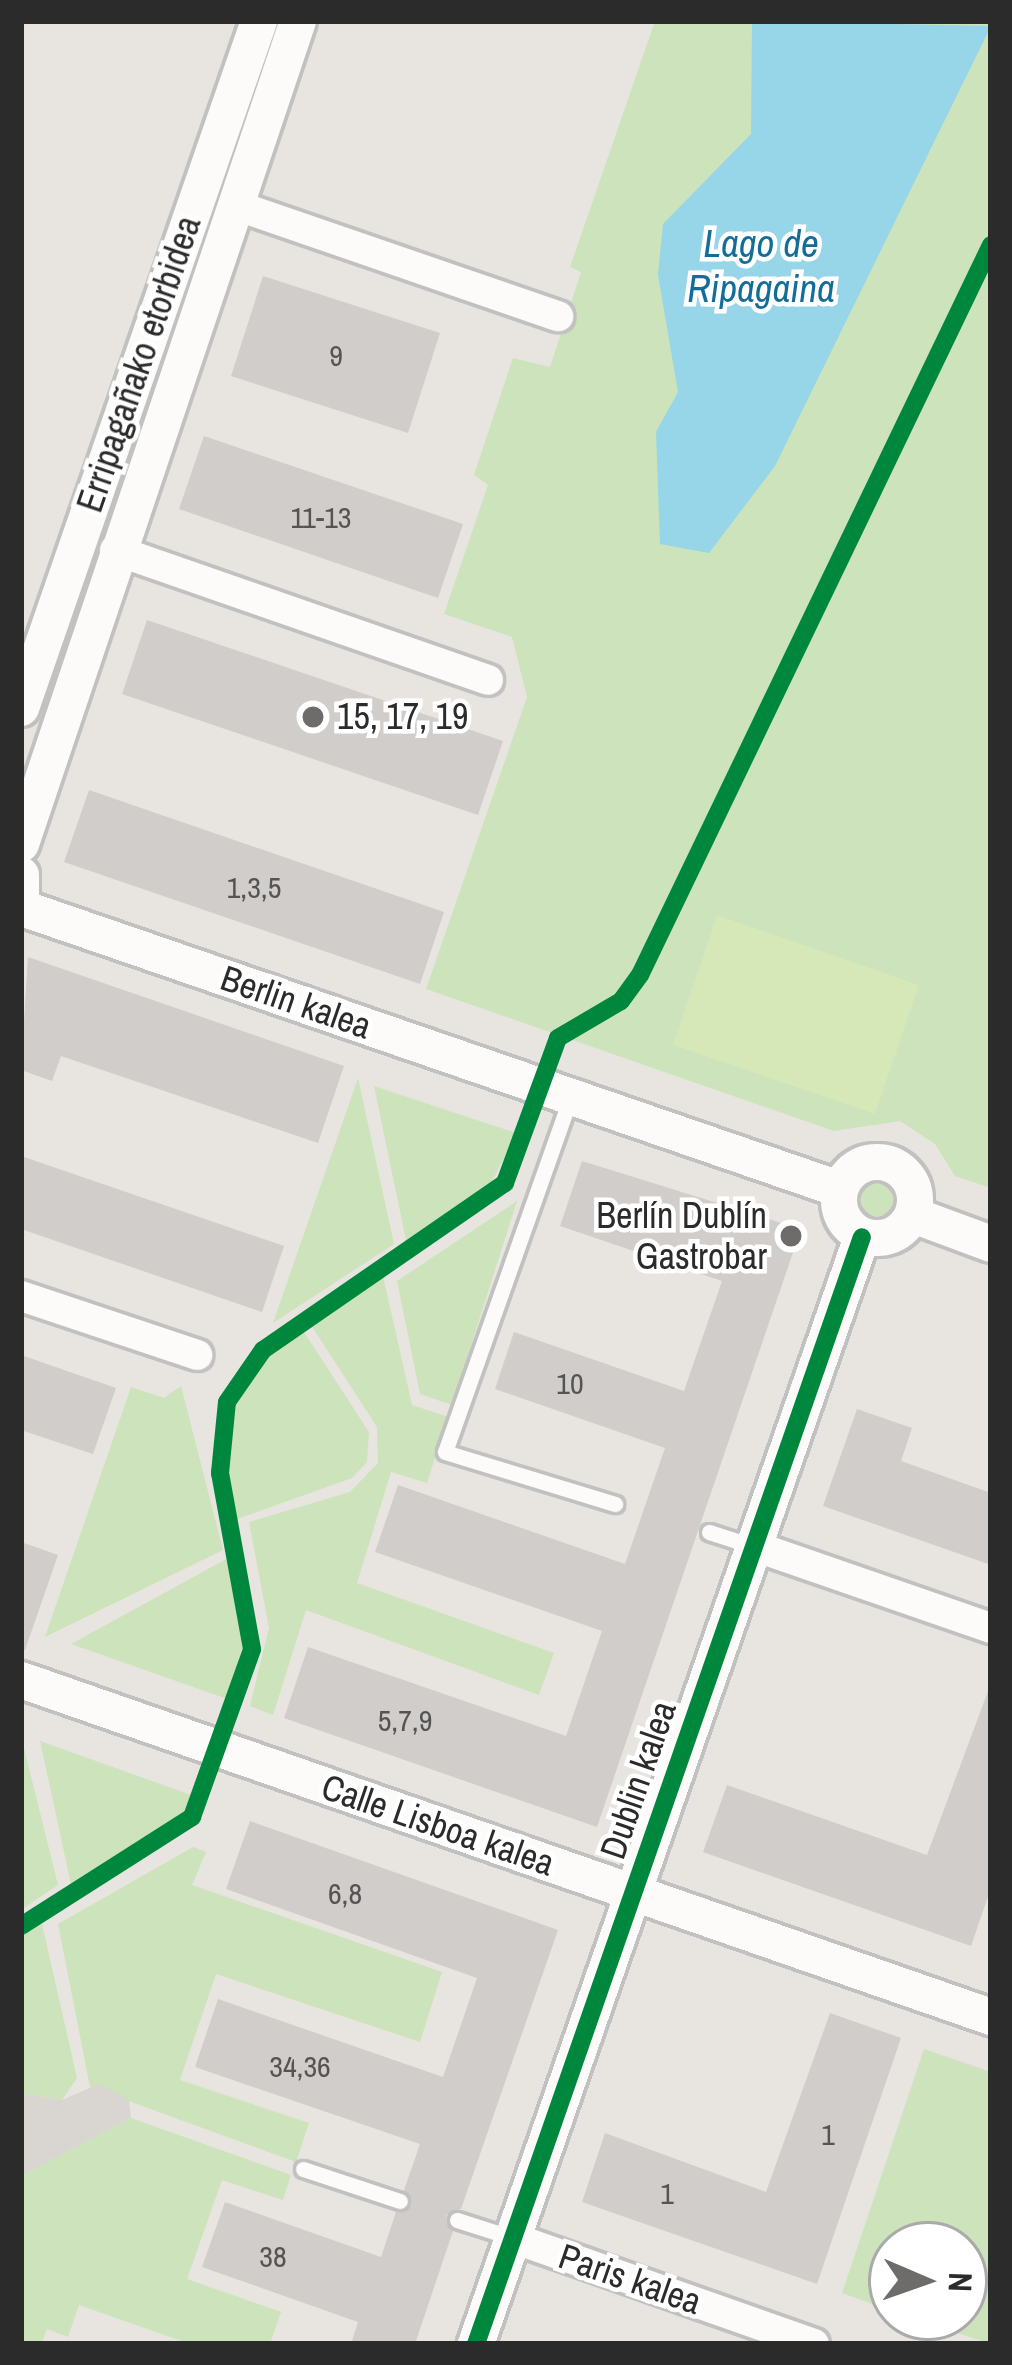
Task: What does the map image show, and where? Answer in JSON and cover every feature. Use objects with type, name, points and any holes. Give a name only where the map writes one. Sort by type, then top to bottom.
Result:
[{"type":"street","name":"Erripagañako etorbidea","points":[[21,708],[259,21]]},
{"type":"street","name":"Erripagañako etorbidea","points":[[21,844],[115,550],[298,21]]},
{"type":"street","name":"Erripagañako etorbidea","points":[[236,205],[558,316]]},
{"type":"street","name":"Erripagañako etorbidea","points":[[115,550],[488,680]]},
{"type":"street","points":[[21,875],[21,909]]},
{"type":"street","name":"Berlin kalea","points":[[21,909],[839,1189]]},
{"type":"street","points":[[890,1163],[907,1175],[914,1214],[892,1237],[862,1237],[838,1208],[839,1189],[850,1172],[890,1163]]},
{"type":"street","points":[[914,1214],[991,1244]]},
{"type":"street","name":"Dublin kalea","points":[[476,2344],[862,1237]]},
{"type":"street","points":[[21,1295],[197,1355]]},
{"type":"street","points":[[754,1546],[991,1628]]},
{"type":"street","name":"Calle Lisboa kalea","points":[[21,1681],[991,2017]]},
{"type":"street","name":"Paris kalea","points":[[513,2238],[814,2344]]},
{"type":"lane","points":[[571,1096],[446,1452],[615,1504]]},
{"type":"lane","points":[[709,1532],[754,1546]]},
{"type":"lane","points":[[303,2169],[400,2201]]},
{"type":"lane","points":[[457,2220],[513,2238]]},
{"type":"green space","points":[[655,21],[991,21],[991,1188],[955,1176],[935,1144],[900,1121],[834,1131],[426,989],[527,697],[512,637],[444,614],[488,485],[474,475],[513,358],[550,367],[581,272],[570,267]]},
{"type":"green space","points":[[717,915],[919,985],[875,1114],[673,1045]]},
{"type":"green space","points":[[358,1078],[394,1244],[273,1323]]},
{"type":"green space","points":[[374,1086],[516,1133],[486,1194],[407,1245]]},
{"type":"green space","points":[[877,1180],[890,1185],[895,1198],[890,1211],[877,1216],[864,1211],[859,1198],[864,1185]]},
{"type":"green space","points":[[517,1201],[452,1405],[420,1394],[397,1281]]},
{"type":"green space","points":[[383,1276],[412,1405],[448,1417],[427,1483],[391,1472],[357,1583],[554,1653],[539,1695],[306,1610],[273,1715],[250,1706],[269,1628],[249,1522],[350,1492],[378,1463],[377,1427],[309,1322]]},
{"type":"green space","points":[[302,1329],[369,1432],[367,1462],[352,1478],[237,1519],[225,1472],[234,1404],[247,1376]]},
{"type":"green space","points":[[181,1386],[223,1550],[45,1637],[131,1387],[164,1398]]},
{"type":"green space","points":[[230,1557],[247,1625],[230,1700],[71,1644]]},
{"type":"green space","points":[[21,1736],[58,1885],[21,1910]]},
{"type":"green space","points":[[40,1741],[194,1796],[171,1831],[72,1889]]},
{"type":"green space","points":[[193,1847],[206,1852],[192,1885],[442,1972],[420,2042],[216,1974],[180,2080],[309,2123],[296,2162],[90,2087],[58,1924]]},
{"type":"green space","points":[[42,1924],[77,2078],[62,2100],[21,2093],[21,1936]]},
{"type":"green space","points":[[924,2049],[991,2072],[991,2344],[982,2341],[988,2341],[988,2221],[868,2221],[868,2302],[842,2293]]},
{"type":"green space","points":[[131,2118],[291,2175],[283,2200],[222,2180],[187,2279],[281,2312],[270,2344],[190,2344],[79,2305],[68,2337],[47,2329],[41,2344],[21,2344],[21,2176]]},
{"type":"shaded area","points":[[99,2084],[129,2100],[131,2118],[21,2176],[21,2093],[62,2100]]},
{"type":"water","name":"Lago de Ripagaina","points":[[752,21],[991,26],[775,466],[709,553],[660,544],[656,432],[678,392],[658,275],[663,224],[751,134]]},
{"type":"building","points":[[263,276],[440,333],[408,433],[231,376]]},
{"type":"building","points":[[204,436],[463,524],[438,598],[179,509]]},
{"type":"building","name":"15, 17, 19","points":[[147,620],[503,741],[478,815],[122,694]]},
{"type":"building","points":[[89,790],[444,912],[420,984],[64,862]]},
{"type":"building","points":[[28,957],[344,1066],[318,1143],[61,1056],[52,1081],[21,1070]]},
{"type":"building","points":[[21,1156],[284,1246],[262,1312],[21,1229]]},
{"type":"building","points":[[582,1161],[801,1229],[597,1827],[284,1718],[308,1647],[566,1736],[602,1631],[375,1552],[398,1485],[625,1564],[665,1448],[495,1389],[514,1332],[684,1391],[722,1281],[560,1226]]},
{"type":"building","points":[[21,1355],[116,1388],[93,1454],[21,1430]]},
{"type":"building","points":[[857,1409],[912,1428],[901,1461],[991,1493],[991,1565],[823,1506]]},
{"type":"building","points":[[21,1542],[58,1555],[25,1650],[21,1650]]},
{"type":"building","points":[[991,1683],[991,1888],[971,1946],[703,1852],[727,1785],[927,1855]]},
{"type":"building","points":[[250,1821],[558,1930],[461,2209],[446,2215],[453,2231],[415,2344],[351,2344],[358,2322],[202,2267],[225,2202],[381,2257],[396,2212],[411,2206],[404,2190],[420,2144],[195,2067],[218,1999],[443,2077],[477,1978],[226,1889]]},
{"type":"building","points":[[830,2013],[901,2038],[817,2284],[582,2202],[605,2133],[766,2192]]},
{"type":"cycle path","points":[[21,1926],[192,1817],[252,1649],[220,1473],[227,1402],[263,1350],[505,1183],[558,1038],[621,1001],[640,975],[991,245]]},
{"type":"cycle path","points":[[476,2344],[862,1237]]},
{"type":"place","name":"15, 17, 19","points":[[313,717]]},
{"type":"place","name":"Berlín Dublín Gastrobar","points":[[791,1236]]}]
